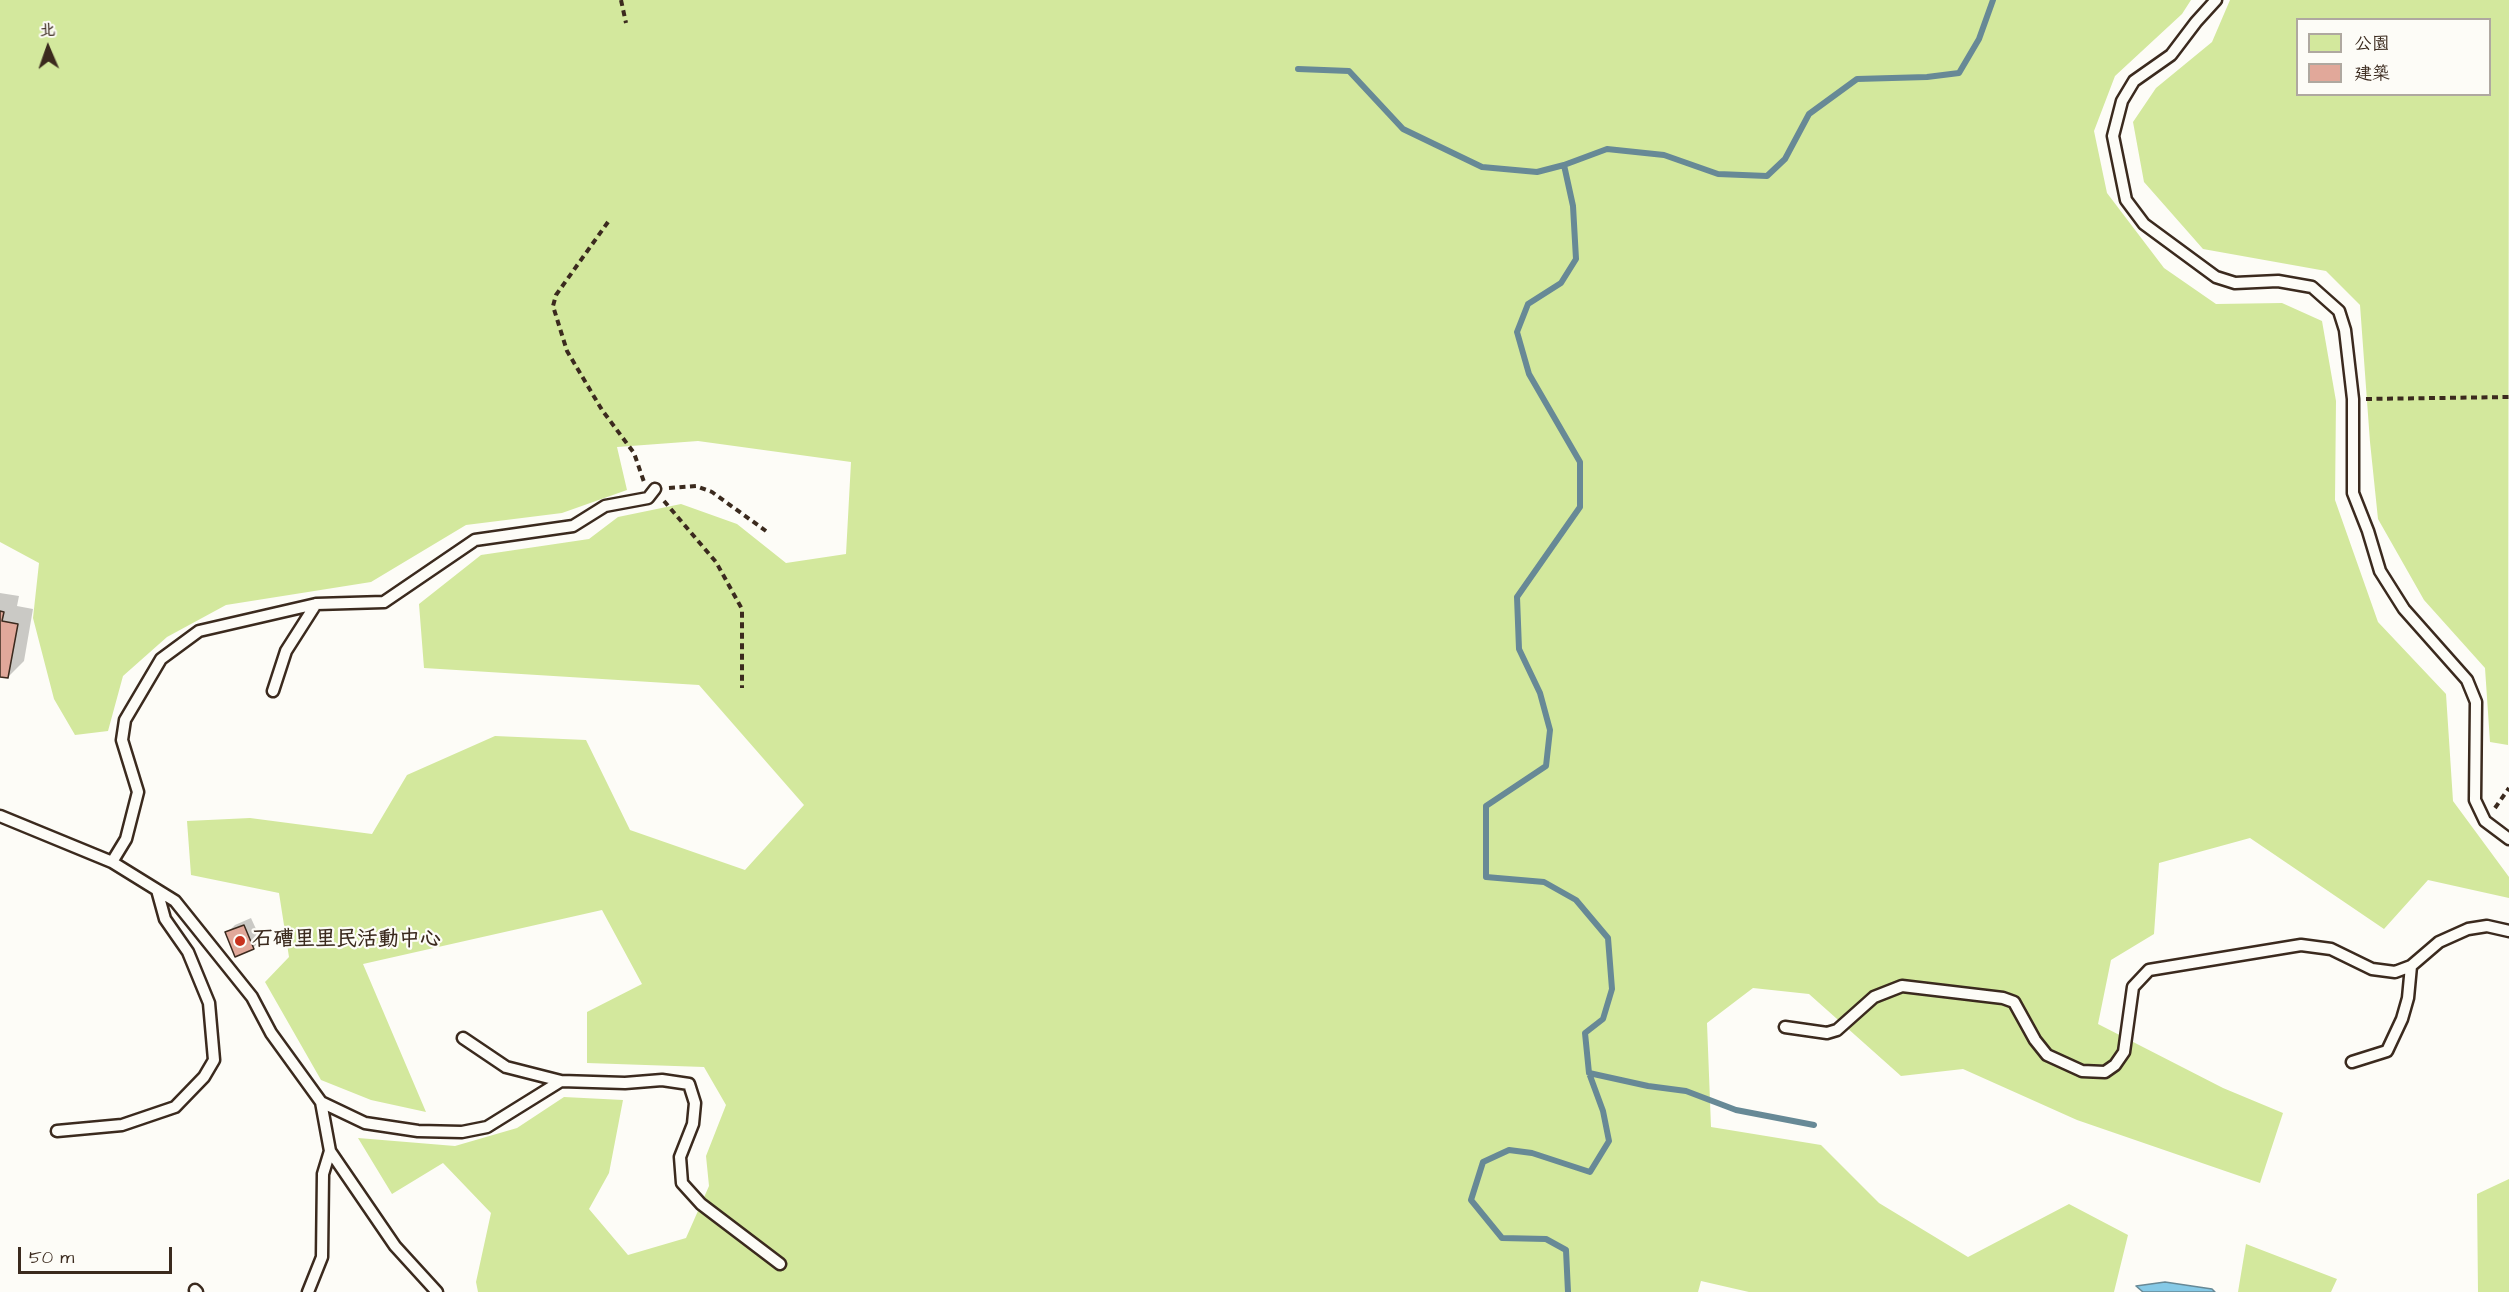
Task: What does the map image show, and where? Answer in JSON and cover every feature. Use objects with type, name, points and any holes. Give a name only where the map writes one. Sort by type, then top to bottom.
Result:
[{"type":"lane","points":[[2216,0],[2171,55],[2134,81],[2122,101],[2113,136],[2126,200],[2144,224],[2216,277],[2235,283],[2278,281],[2313,287],[2339,311],[2345,330],[2354,399],[2353,493],[2380,571],[2404,609],[2467,680],[2476,702],[2475,800],[2485,821],[2509,839]]},
{"type":"lane","points":[[112,862],[126,839],[138,792],[122,740],[126,720],[161,659],[199,631],[316,604],[384,602],[475,540],[573,526],[605,506],[648,498],[655,489]]},
{"type":"lane","points":[[273,691],[286,651],[316,604]]},
{"type":"lane","points":[[0,816],[112,862],[175,901],[252,997],[271,1033],[321,1102],[330,1151],[395,1246],[437,1292]]},
{"type":"lane","points":[[57,1131],[122,1125],[176,1107],[204,1077],[214,1060],[208,1003],[188,952],[165,919],[157,890]]},
{"type":"lane","points":[[1785,1027],[1827,1033],[1837,1030],[1874,997],[1902,986],[2003,998],[2014,1002],[2035,1040],[2047,1055],[2082,1071],[2105,1072],[2115,1065],[2124,1052],[2133,987],[2148,970],[2301,945],[2331,949],[2372,969],[2395,972],[2411,966],[2439,942],[2468,929],[2487,926],[2509,931]]},
{"type":"lane","points":[[2352,1062],[2387,1051],[2402,1019],[2408,998],[2411,966]]},
{"type":"lane","points":[[463,1038],[506,1067],[561,1081],[625,1083],[662,1080],[689,1084],[695,1103],[693,1124],[680,1157],[682,1183],[701,1204],[780,1264]]},
{"type":"lane","points":[[321,1102],[365,1123],[418,1131],[462,1131],[487,1126],[561,1081]]},
{"type":"lane","points":[[308,1292],[322,1257],[324,1174],[330,1151]]},
{"type":"path","points":[[621,0],[626,23]]},
{"type":"path","points":[[608,222],[556,295],[553,306],[567,351],[602,410],[634,453],[644,482],[655,489],[716,562],[742,609],[742,688]]},
{"type":"path","points":[[2354,399],[2509,397]]},
{"type":"path","points":[[655,489],[696,486],[712,492],[766,531]]},
{"type":"path","points":[[2485,821],[2509,788]]},
{"type":"green space","points":[[0,0],[2191,0],[2182,14],[2115,76],[2094,131],[2107,193],[2164,268],[2216,304],[2282,303],[2322,321],[2336,401],[2335,500],[2378,622],[2446,694],[2453,801],[2509,877],[2509,898],[2428,880],[2384,929],[2250,838],[2159,863],[2154,934],[2111,960],[2098,1024],[2223,1088],[2283,1113],[2260,1183],[2077,1120],[1963,1069],[1901,1076],[1809,994],[1753,988],[1707,1023],[1711,1127],[1821,1145],[1879,1203],[1968,1257],[2069,1204],[2128,1235],[2114,1292],[1749,1292],[1701,1281],[1698,1292],[478,1292],[476,1282],[491,1213],[443,1163],[392,1194],[358,1138],[455,1146],[517,1128],[564,1097],[623,1100],[609,1173],[589,1209],[628,1255],[686,1238],[709,1186],[706,1156],[726,1105],[704,1067],[587,1063],[587,1012],[642,984],[602,910],[363,964],[426,1112],[371,1100],[321,1080],[265,982],[289,957],[279,893],[191,875],[187,821],[250,818],[372,834],[407,775],[495,736],[586,740],[630,830],[745,870],[804,805],[699,685],[424,668],[419,604],[481,555],[589,539],[618,517],[681,504],[737,524],[786,563],[846,554],[851,462],[698,441],[617,447],[627,490],[562,513],[466,525],[371,582],[226,605],[167,637],[123,676],[108,731],[75,735],[54,699],[33,618],[39,563],[0,542]]},
{"type":"green space","points":[[2230,0],[2509,0],[2508,745],[2490,742],[2485,668],[2424,600],[2378,519],[2360,305],[2326,271],[2203,249],[2144,182],[2133,122],[2156,88],[2212,42]]},
{"type":"green space","points":[[2509,1179],[2509,1292],[2478,1292],[2477,1194]]},
{"type":"green space","points":[[2246,1244],[2337,1279],[2331,1292],[2238,1292]]},
{"type":"water","points":[[2165,1282],[2212,1289],[2215,1292],[2143,1292],[2136,1286]]},
{"type":"building","points":[[0,611],[4,612],[2,621],[18,624],[8,678],[0,677]]},
{"type":"building","name":"石𥕢里里民活動中心","points":[[244,925],[254,949],[235,957],[225,932]]},
{"type":"waterway","points":[[1298,69],[1349,71],[1403,129],[1482,167],[1537,172],[1607,149],[1664,155],[1718,174],[1767,176],[1785,159],[1809,114],[1857,79],[1927,77],[1959,73],[1979,39],[1993,0]]},
{"type":"waterway","points":[[1564,165],[1573,206],[1576,259],[1561,283],[1528,304],[1517,332],[1529,374],[1580,462],[1580,507],[1517,597],[1519,649],[1540,693],[1550,730],[1546,766],[1486,806],[1486,877],[1544,882],[1576,900],[1608,938],[1612,989],[1603,1019],[1585,1033],[1589,1073],[1603,1111],[1609,1141],[1590,1172],[1532,1153],[1509,1150],[1483,1162],[1471,1200],[1502,1238],[1546,1239],[1566,1250],[1568,1292]]},
{"type":"waterway","points":[[1589,1073],[1648,1086],[1686,1091],[1736,1110],[1814,1125]]},
{"type":"place","name":"石𥕢里里民活動中心","points":[[240,941]]}]
